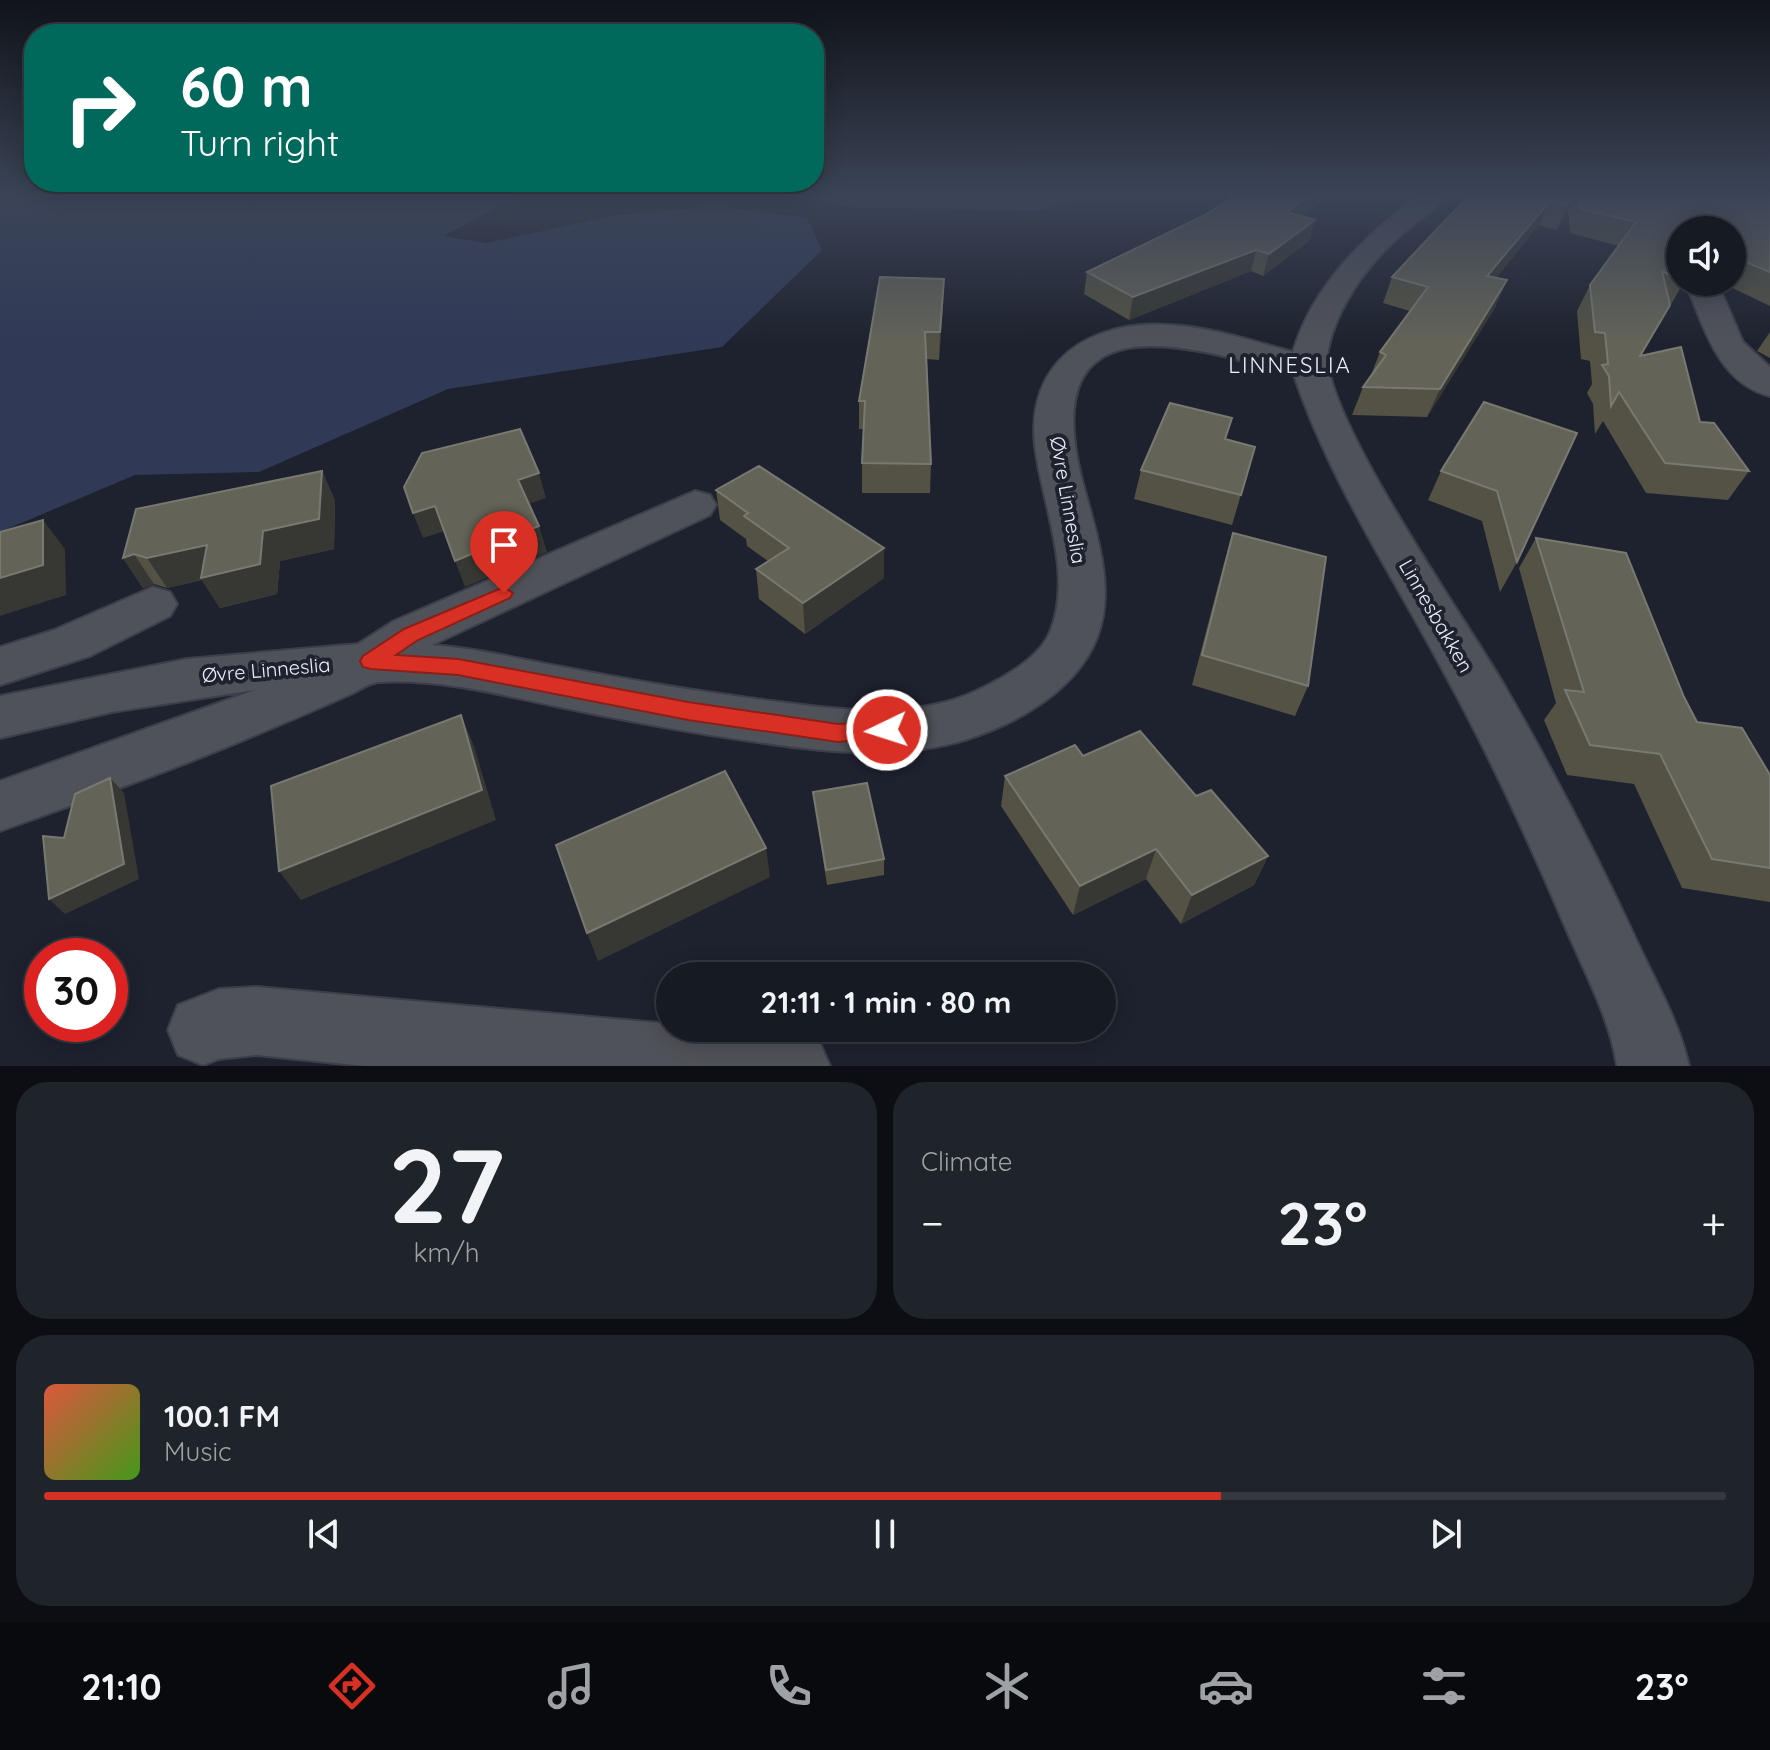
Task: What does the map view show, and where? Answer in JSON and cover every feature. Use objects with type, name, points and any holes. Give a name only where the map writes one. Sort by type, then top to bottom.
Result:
[{"type":"street","points":[[1309,368],[1308,356],[1324,316],[1345,281],[1375,244]]},
{"type":"street","points":[[1708,296],[1722,336],[1738,359],[1770,385]]},
{"type":"street","name":"Øvre Linneslia","points":[[0,717],[112,690],[214,673],[371,661],[458,667],[688,711],[838,733],[936,727],[991,708],[1021,690],[1046,671],[1069,646],[1079,617],[1082,576],[1055,440],[1054,404],[1061,378],[1074,360],[1105,344],[1148,335],[1173,335],[1309,368]]},
{"type":"street","name":"Linnesbakken","points":[[1309,368],[1352,468],[1484,698],[1606,940],[1650,1050],[1653,1066]]},
{"type":"street","points":[[0,806],[234,721],[371,661],[411,634],[444,618],[528,583],[695,505]]},
{"type":"street","points":[[0,666],[72,643],[153,604]]},
{"type":"street","points":[[203,1030],[219,1024],[257,1021],[657,1059],[794,1066]]},
{"type":"shaded area","points":[[0,244],[819,244],[822,250],[722,347],[448,389],[259,472],[135,475],[0,532]]},
{"type":"building","points":[[1145,244],[1283,244],[1269,254],[1256,250],[1133,297],[1087,272]]},
{"type":"building","points":[[1423,244],[1514,244],[1487,276],[1507,280],[1440,389],[1363,387],[1386,355],[1380,352],[1428,287],[1392,277]]},
{"type":"building","points":[[1620,244],[1666,244],[1666,273],[1662,271],[1670,305],[1640,356],[1681,347],[1700,422],[1714,423],[1749,471],[1665,463],[1619,392],[1611,406],[1609,376],[1602,365],[1608,364],[1605,333],[1595,332],[1590,285]]},
{"type":"building","points":[[1746,244],[1770,244],[1770,272],[1746,262]]},
{"type":"building","points":[[880,277],[944,279],[940,332],[925,332],[931,464],[862,463],[865,401],[859,401]]},
{"type":"building","points":[[1484,402],[1577,433],[1517,562],[1497,491],[1441,471]]},
{"type":"building","points":[[1170,403],[1232,418],[1225,439],[1255,447],[1241,495],[1141,470]]},
{"type":"building","points":[[520,429],[539,473],[518,480],[539,526],[455,561],[435,506],[413,513],[404,487],[422,453]]},
{"type":"building","points":[[759,466],[884,548],[803,603],[756,569],[789,548],[744,516],[748,513],[716,490]]},
{"type":"building","points":[[322,471],[319,519],[263,531],[260,564],[201,578],[207,545],[147,558],[134,554],[123,558],[136,509]]},
{"type":"building","points":[[43,520],[43,565],[0,578],[0,532]]},
{"type":"building","points":[[1233,533],[1326,557],[1308,686],[1202,655]]},
{"type":"building","points":[[1536,538],[1626,553],[1697,722],[1742,728],[1770,775],[1770,868],[1712,859],[1660,754],[1590,745],[1565,690],[1584,692]]},
{"type":"building","points":[[461,715],[482,790],[279,871],[271,786]]},
{"type":"building","points":[[1140,731],[1196,796],[1211,790],[1268,856],[1192,895],[1156,849],[1080,886],[1005,776],[1075,745],[1083,756]]},
{"type":"building","points":[[725,771],[766,848],[587,933],[556,845]]},
{"type":"building","points":[[110,778],[124,864],[49,899],[43,836],[64,838],[75,794]]},
{"type":"building","points":[[867,783],[884,859],[826,870],[813,792]]},
{"type":"district","name":"LINNESLIA","points":[[1290,365]]},
{"type":"route","points":[[504,593],[411,634],[371,661],[458,667],[688,711],[838,733],[887,730]]}]
